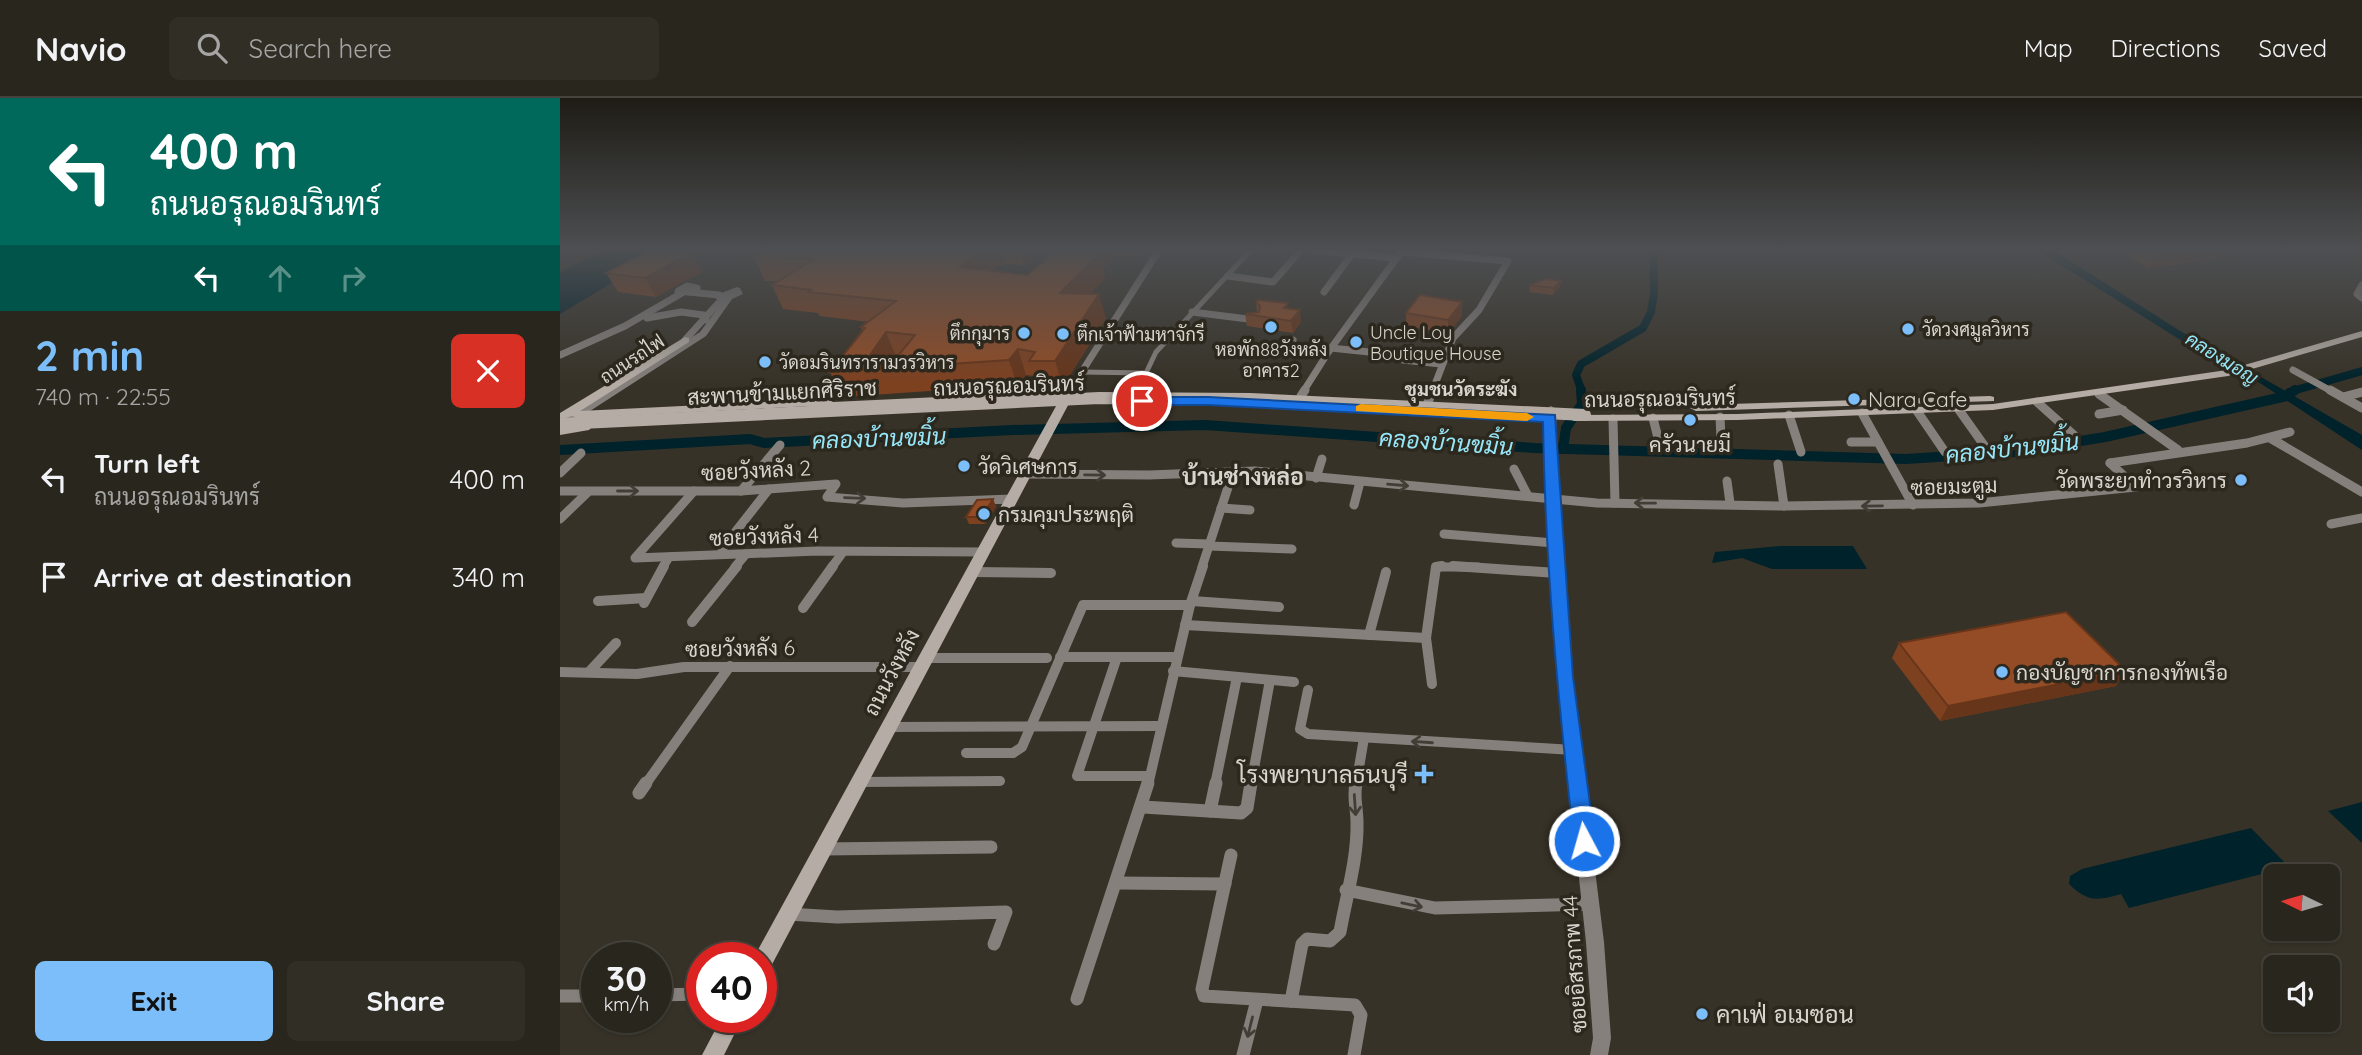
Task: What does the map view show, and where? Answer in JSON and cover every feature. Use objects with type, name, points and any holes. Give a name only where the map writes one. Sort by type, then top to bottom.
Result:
[{"type":"main road","name":"ถนนอรุณอมรินทร์","points":[[560,424],[811,410],[849,404],[1065,398],[1427,407],[1566,414],[2043,401],[2206,377],[2270,362],[2362,334]]},
{"type":"main road","points":[[560,424],[580,408],[685,340]]},
{"type":"main road","name":"ถนนอรุณอมรินทร์","points":[[811,410],[838,412],[1137,393],[1301,396],[1427,407]]},
{"type":"main road","name":"ถนนวังหลัง","points":[[774,942],[1065,398]]},
{"type":"main road","name":"สะพานข้ามแยกศิริราช","points":[[560,424],[1099,398],[1261,399],[1561,414],[1989,403]]},
{"type":"main road","points":[[577,415],[811,403],[849,404]]},
{"type":"main road","name":"ถนนอรุณอมรินทร์","points":[[1590,414],[1613,419],[1720,417],[1959,410],[1989,403]]},
{"type":"main road","points":[[560,424],[804,417],[838,412]]},
{"type":"main road","points":[[713,1055],[725,1033]]},
{"type":"street","name":"ถนนรถไฟ","points":[[560,355],[625,326],[682,295]]},
{"type":"street","name":"ถนนรถไฟ","points":[[715,295],[724,296]]},
{"type":"street","name":"ถนนวังหลัง","points":[[1065,398],[1131,295]]},
{"type":"street","points":[[1137,393],[1146,373],[1169,337],[1209,295]]},
{"type":"street","points":[[1301,396],[1370,295]]},
{"type":"street","points":[[1427,407],[1453,338],[1479,310],[1488,295]]},
{"type":"street","name":"ถนนรถไฟ","points":[[685,340],[706,320],[724,296]]},
{"type":"street","name":"ถนนรถไฟ","points":[[560,424],[704,334],[724,296]]},
{"type":"street","name":"ถนนรถไฟ","points":[[625,326],[658,315],[681,312],[699,313],[706,320]]},
{"type":"street","points":[[1192,312],[1256,320]]},
{"type":"street","points":[[1108,332],[1169,337]]},
{"type":"street","points":[[1293,340],[1290,347],[1369,352]]},
{"type":"street","points":[[1402,360],[1441,364]]},
{"type":"street","points":[[2293,370],[2362,408]]},
{"type":"street","points":[[1082,372],[1146,373]]},
{"type":"street","points":[[2343,397],[2362,393]]},
{"type":"street","points":[[2099,394],[2178,450]]},
{"type":"street","points":[[2043,401],[2075,436]]},
{"type":"street","points":[[1959,410],[1986,448]]},
{"type":"street","points":[[2099,414],[2123,410]]},
{"type":"street","points":[[1917,411],[1945,452]]},
{"type":"street","name":"ซอยอิสรภาพ 44","points":[[1550,413],[1552,499],[1564,677],[1591,904],[1601,1022],[1599,1055]]},
{"type":"street","points":[[1862,413],[1913,505]]},
{"type":"street","points":[[1788,415],[1801,452]]},
{"type":"street","points":[[1720,417],[1721,439]]},
{"type":"street","points":[[1653,418],[1659,442],[1665,448]]},
{"type":"street","points":[[1613,419],[1616,450],[1615,503]]},
{"type":"street","name":"ซอยมะตูม","points":[[1026,474],[1149,475],[1233,472],[1615,503],[1784,506],[1979,503],[2136,487],[2110,463],[2178,450],[2270,438],[2290,432]]},
{"type":"street","points":[[2270,438],[2362,492]]},
{"type":"street","points":[[1852,442],[1878,442]]},
{"type":"street","points":[[741,491],[780,445]]},
{"type":"street","points":[[560,473],[581,453]]},
{"type":"street","points":[[1315,478],[1322,458]]},
{"type":"street","points":[[1778,464],[1784,506]]},
{"type":"street","points":[[1514,469],[1528,496]]},
{"type":"street","points":[[1077,999],[1143,807],[1185,625],[1233,472]]},
{"type":"street","points":[[1727,481],[1730,503]]},
{"type":"street","points":[[1354,505],[1360,482]]},
{"type":"street","name":"ซอยวังหลัง 2","points":[[560,491],[741,491],[836,484],[827,497],[903,503],[1012,499]]},
{"type":"street","points":[[722,549],[769,489]]},
{"type":"street","name":"ซอยวังหลัง 4","points":[[694,491],[635,558],[843,552],[984,552]]},
{"type":"street","points":[[560,519],[588,492]]},
{"type":"street","points":[[1221,508],[1250,510]]},
{"type":"street","points":[[2331,524],[2362,518]]},
{"type":"street","points":[[1444,534],[1555,543]]},
{"type":"street","points":[[1176,543],[1292,549]]},
{"type":"street","points":[[803,608],[843,552]]},
{"type":"street","points":[[692,622],[746,554]]},
{"type":"street","points":[[598,601],[645,601],[670,557]]},
{"type":"street","points":[[1432,684],[1429,644],[1426,638],[1434,577],[1439,566],[1557,573]]},
{"type":"street","points":[[973,572],[1051,573]]},
{"type":"street","points":[[1369,635],[1386,572]]},
{"type":"street","points":[[967,753],[1019,751],[1031,729],[1083,605],[1191,603],[1279,607]]},
{"type":"street","points":[[1185,625],[1426,638]]},
{"type":"street","points":[[589,672],[616,643]]},
{"type":"street","points":[[1060,657],[1177,657]]},
{"type":"street","points":[[1117,657],[1077,776],[1149,776]]},
{"type":"street","name":"ซอยวังหลัง 6","points":[[560,671],[637,674],[684,667],[1047,658]]},
{"type":"street","points":[[639,793],[730,666]]},
{"type":"street","points":[[1173,671],[1294,682]]},
{"type":"street","points":[[1210,811],[1237,677]]},
{"type":"street","points":[[1143,807],[1241,813],[1247,808],[1270,680]]},
{"type":"street","points":[[1308,690],[1300,729],[1303,733],[1574,750]]},
{"type":"street","points":[[890,727],[1031,729],[1161,726]]},
{"type":"street","points":[[1291,1001],[1302,944],[1307,939],[1330,941],[1337,938],[1356,831],[1353,800],[1364,738]]},
{"type":"street","points":[[861,782],[1000,781]]},
{"type":"street","points":[[824,849],[991,847]]},
{"type":"street","points":[[1231,855],[1202,989],[1204,996],[1355,1005],[1361,1015],[1354,1055]]},
{"type":"street","points":[[1118,883],[1225,884]]},
{"type":"street","points":[[1346,890],[1372,891],[1412,906],[1435,908],[1591,904]]},
{"type":"street","points":[[789,914],[837,917],[1006,912],[994,944]]},
{"type":"street","points":[[560,996],[581,996]]},
{"type":"street","points":[[1243,1055],[1257,1000]]},
{"type":"water","points":[[560,295],[592,295],[560,314]]},
{"type":"water","name":"คลองมอญ","points":[[2108,295],[2123,295],[2177,329],[2362,435],[2362,450],[2260,383],[2222,366]]},
{"type":"water","points":[[1781,546],[1853,546],[1867,569],[1772,569],[1742,558],[1712,563],[1715,552]]},
{"type":"water","points":[[2362,802],[2362,843],[2328,811]]},
{"type":"water","points":[[2251,828],[2286,864],[2263,864],[2263,874],[2129,908],[2121,894],[2093,898],[2081,894],[2069,884],[2070,876],[2082,869]]},
{"type":"building","points":[[834,295],[1099,295],[1055,361],[1029,361],[1035,352],[1018,349],[1009,360],[830,372],[865,328],[861,327],[896,301]],"holes":[[[886,332],[915,335],[897,357],[868,358]]]},
{"type":"building","points":[[1420,295],[1462,302],[1448,320],[1406,313]]},
{"type":"building","points":[[1256,302],[1288,303],[1284,308],[1300,310],[1291,321],[1245,314],[1259,312],[1260,306]]},
{"type":"building","points":[[993,499],[982,517],[966,517],[977,500]]},
{"type":"building","name":"กองบัญชาการกองทัพเรือ","points":[[2066,612],[2126,671],[1948,706],[1899,643]]},
{"type":"waterway","points":[[1582,392],[1576,375],[1581,364],[1643,328],[1651,312],[1654,295]]},
{"type":"waterway","name":"คลองบ้านขมิ้น","points":[[2294,390],[2362,371]]},
{"type":"waterway","points":[[1563,449],[1566,428],[1582,404],[1581,390]]},
{"type":"waterway","name":"คลองบ้านขมิ้น","points":[[1563,449],[1906,459],[2013,452],[2105,437],[2287,396],[2294,390]]},
{"type":"waterway","name":"คลองบ้านขมิ้น","points":[[2289,392],[2294,390]]},
{"type":"waterway","name":"คลองบ้านขมิ้น","points":[[560,450],[750,439],[764,443],[1012,430],[1205,425],[1563,449]]},
{"type":"slow traffic","points":[[1361,408],[1527,417]]},
{"type":"place","name":"หอพัก88วังหลัง อาคาร2","points":[[1271,327]]},
{"type":"place","name":"วัดวงศมูลวิหาร","points":[[1908,329]]},
{"type":"place","name":"ตึกกุมาร","points":[[1024,333]]},
{"type":"place","name":"ตึกเจ้าฟ้ามหาจักรี","points":[[1063,334]]},
{"type":"place","name":"Uncle Loy Boutique House","points":[[1356,342]]},
{"type":"place","name":"วัดอมรินทรารามวรวิหาร","points":[[765,362]]},
{"type":"place","name":"Nara Cafe","points":[[1854,399]]},
{"type":"place","name":"ครัวนายมี","points":[[1690,420]]},
{"type":"place","name":"วัดวิเศษการ","points":[[964,466]]},
{"type":"place","name":"วัดพระยาทําวรวิหาร","points":[[2241,480]]},
{"type":"place","name":"กรมคุมประพฤติ","points":[[984,514]]},
{"type":"place","name":"กองบัญชาการกองทัพเรือ","points":[[2002,672]]},
{"type":"place","name":"โรงพยาบาลธนบุรี","points":[[1424,774]]},
{"type":"place","name":"คาเฟ่ อเมซอน","points":[[1702,1014]]},
{"type":"district","name":"ชุมชนวัดระฆัง","points":[[1461,389]]},
{"type":"district","name":"บ้านช่างหล่อ","points":[[1243,476]]},
{"type":"route","points":[[1142,401],[1208,401],[1550,418],[1552,503],[1564,677],[1584,841]]}]
